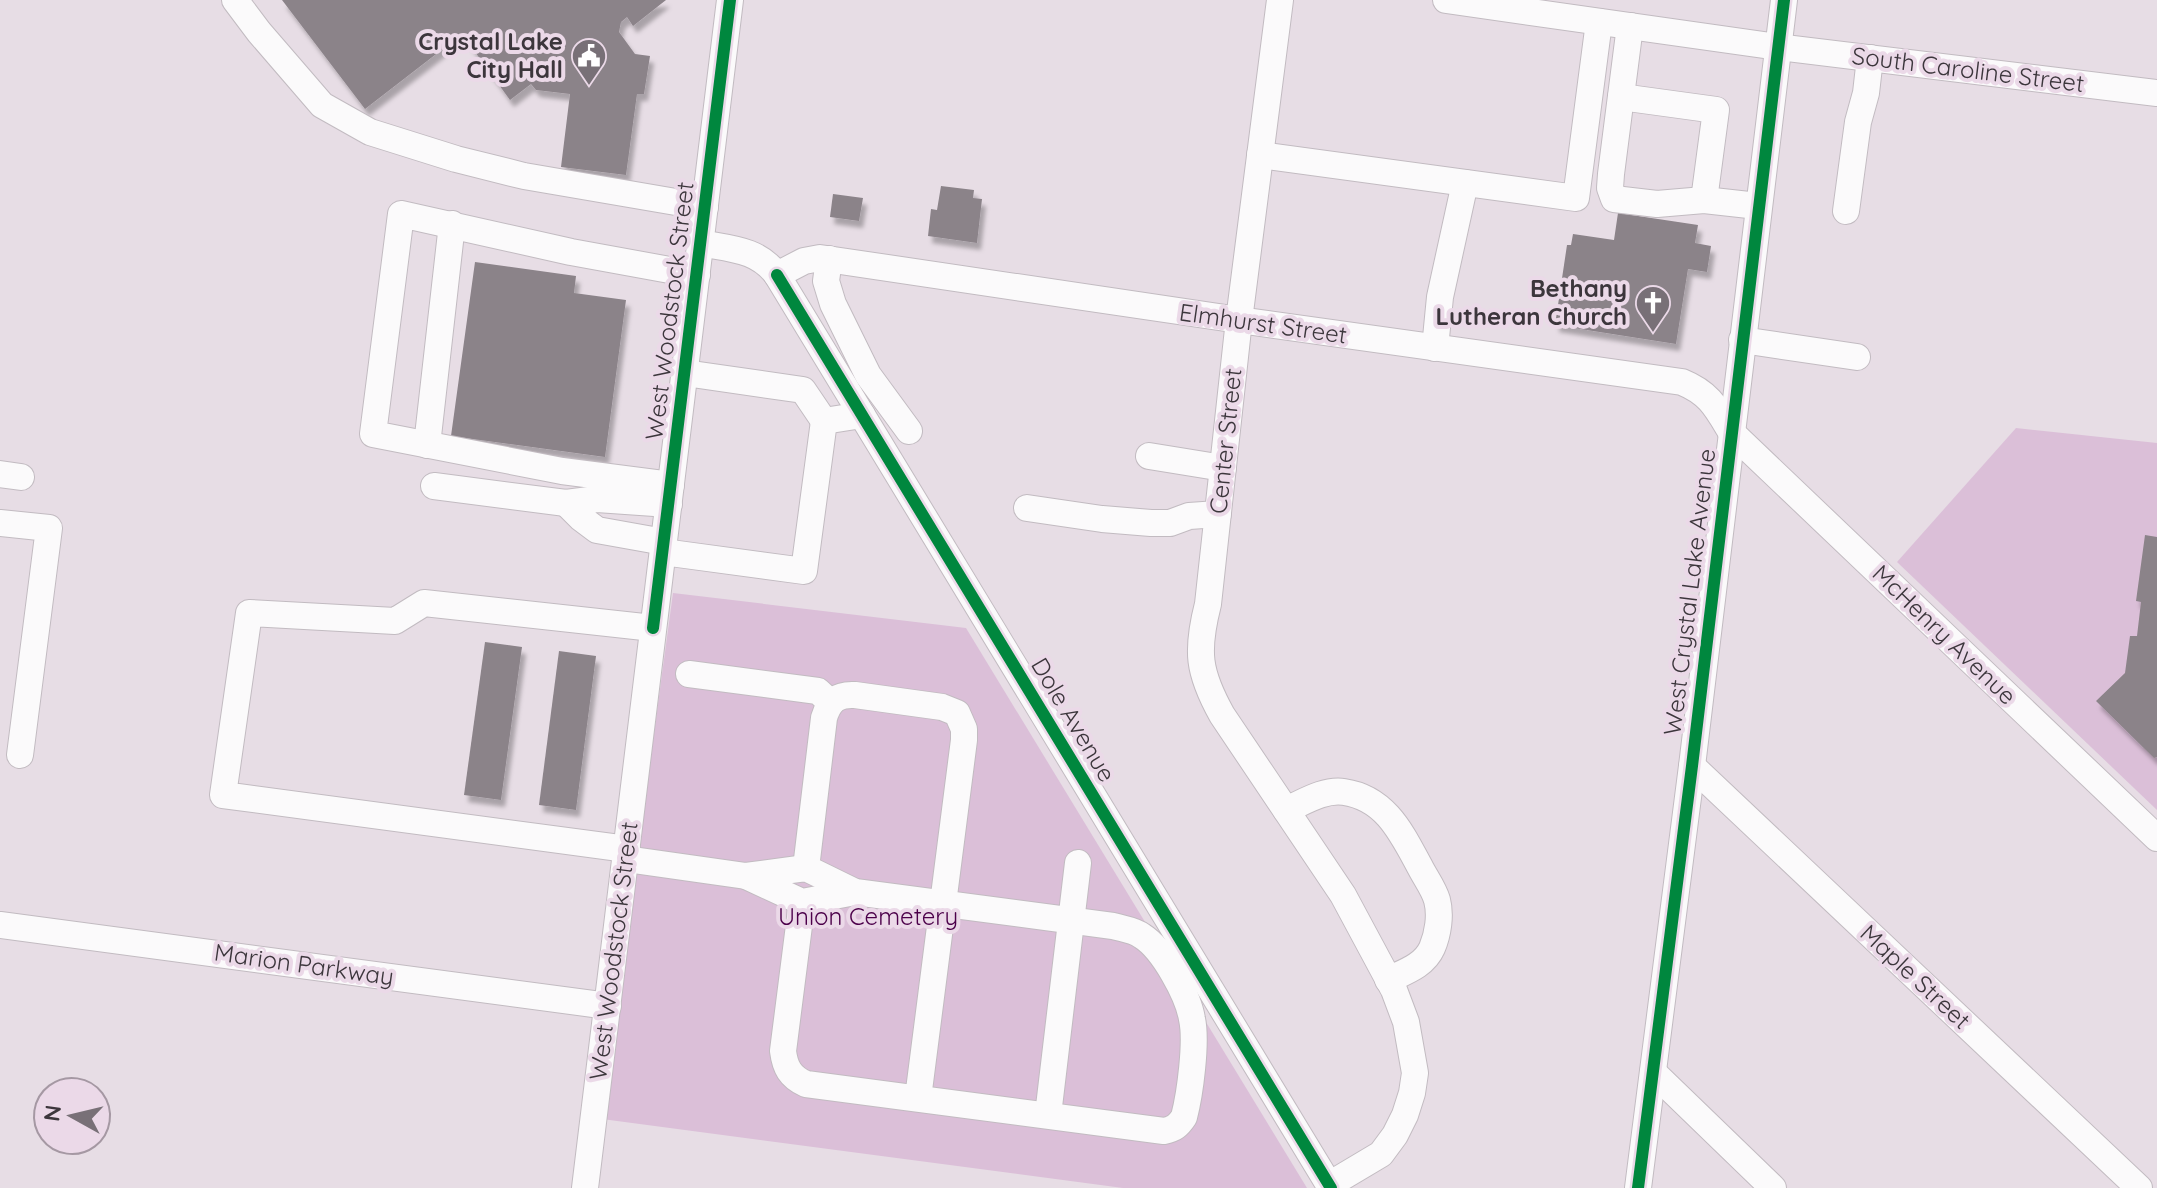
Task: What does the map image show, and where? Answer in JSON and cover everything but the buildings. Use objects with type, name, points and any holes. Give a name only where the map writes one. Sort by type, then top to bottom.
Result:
[{"type":"street","points":[[235,0],[322,105],[370,132],[524,176],[705,207]]},
{"type":"street","name":"West Woodstock Street","points":[[585,1188],[730,0]]},
{"type":"street","name":"Center Street","points":[[1280,0],[1200,652],[1203,674],[1222,715],[1343,895],[1388,980],[1406,1022],[1415,1073],[1412,1093],[1395,1135],[1381,1154],[1330,1187]]},
{"type":"street","name":"South Caroline Street","points":[[1446,0],[1778,47],[2157,93]]},
{"type":"street","name":"West Crystal Lake Avenue","points":[[1638,1188],[1784,0]]},
{"type":"street","points":[[1260,155],[1576,198],[1599,22]]},
{"type":"street","points":[[1630,26],[1611,174],[1610,188],[1614,199],[1657,204],[1704,200],[1758,206]]},
{"type":"street","points":[[1846,211],[1870,58]]},
{"type":"street","points":[[1621,97],[1716,110],[1704,200]]},
{"type":"street","points":[[1435,348],[1440,297],[1465,183]]},
{"type":"street","points":[[670,494],[373,434],[401,214],[571,252],[697,275]]},
{"type":"street","points":[[427,445],[452,224]]},
{"type":"street","name":"Dole Avenue","points":[[700,243],[757,256],[767,262],[777,275],[1330,1187]]},
{"type":"street","points":[[829,259],[826,281],[833,304],[868,375],[909,431]]},
{"type":"street","name":"Elmhurst Street","points":[[777,275],[804,261],[829,259],[1682,382],[1700,390],[1731,432]]},
{"type":"street","points":[[1742,340],[1857,357]]},
{"type":"street","points":[[566,503],[597,530],[663,547],[804,571],[824,421],[803,390],[685,373]]},
{"type":"street","points":[[824,421],[862,415]]},
{"type":"street","name":"McHenry Avenue","points":[[1731,432],[2157,838]]},
{"type":"street","points":[[1149,456],[1223,468]]},
{"type":"street","points":[[434,486],[566,503],[670,494]]},
{"type":"street","points":[[1027,508],[1151,523],[1170,523],[1189,516],[1218,514]]},
{"type":"street","points":[[0,523],[49,528],[20,755]]},
{"type":"street","points":[[653,628],[424,603],[395,621],[249,613],[223,795],[627,854],[746,876],[802,902],[855,892]]},
{"type":"street","points":[[689,674],[818,691],[831,703]]},
{"type":"street","points":[[806,868],[824,718],[836,697],[855,695],[942,707],[957,713],[964,729],[964,740],[918,1098]]},
{"type":"street","name":"Maple Street","points":[[1692,766],[2139,1188]]},
{"type":"street","points":[[1286,810],[1324,792],[1344,792],[1366,799],[1385,810],[1400,829],[1437,900],[1439,925],[1432,950],[1422,963],[1388,980]]},
{"type":"street","points":[[1048,1115],[1078,863]]},
{"type":"street","points":[[746,876],[806,868],[855,892],[1113,926],[1140,934],[1155,948],[1172,973],[1188,1005],[1194,1029],[1187,1108],[1179,1125],[1164,1131],[806,1084],[798,1080],[787,1068],[783,1051],[802,902]]},
{"type":"street","name":"Marion Parkway","points":[[0,925],[608,1006]]},
{"type":"street","points":[[1653,1072],[1773,1188]]},
{"type":"green space","points":[[2016,428],[2157,443],[2157,810],[1897,562]]},
{"type":"green space","name":"Union Cemetery","points":[[673,593],[966,628],[1307,1188],[1123,1188],[602,1119]]},
{"type":"cycle path","points":[[653,628],[730,0]]},
{"type":"cycle path","points":[[1638,1188],[1784,0]]},
{"type":"cycle path","points":[[777,275],[1331,1188]]},
{"type":"place","name":"Crystal Lake City Hall","points":[[589,87]]},
{"type":"place","name":"Bethany Lutheran Church","points":[[1653,334]]}]
